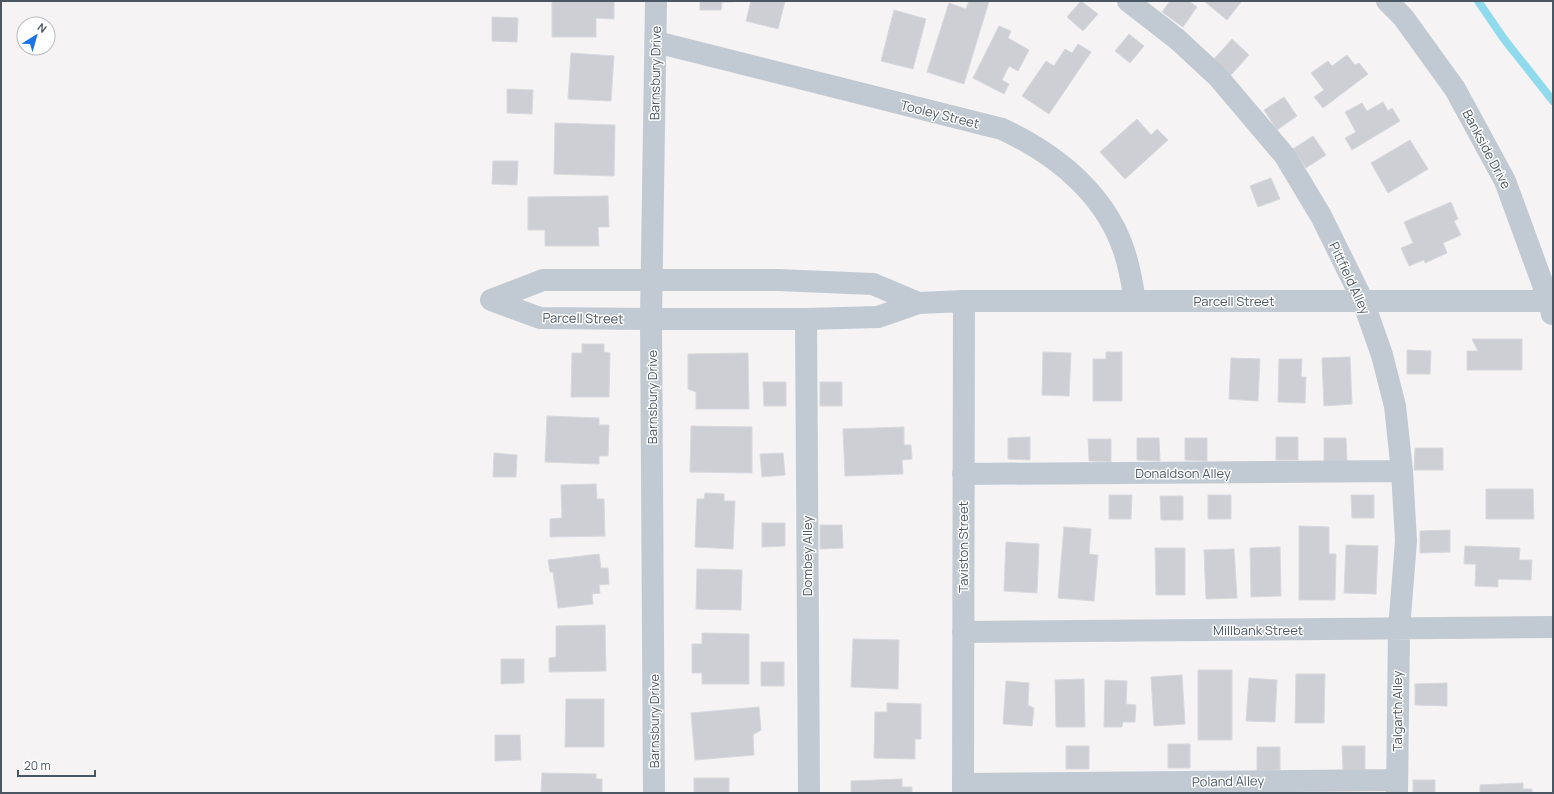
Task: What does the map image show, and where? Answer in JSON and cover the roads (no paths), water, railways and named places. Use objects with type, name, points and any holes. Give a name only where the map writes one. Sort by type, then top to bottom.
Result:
[{"type":"street","name":"Barnsbury Drive","points":[[654,793],[651,319],[656,1]]},
{"type":"street","name":"Pittfield Alley","points":[[1128,1],[1177,39],[1218,77],[1285,156],[1321,216],[1362,301],[1382,354],[1395,406],[1402,471],[1406,541],[1399,628]]},
{"type":"street","name":"Bankside Drive","points":[[1387,1],[1403,17],[1454,88],[1505,181],[1551,308]]},
{"type":"street","name":"Tooley Street","points":[[656,42],[1002,130],[1026,140],[1065,166],[1098,200],[1119,239],[1128,264],[1135,301]]},
{"type":"street","name":"Parcell Street","points":[[918,303],[874,284],[778,280],[543,280],[491,300],[540,318],[651,319],[806,319],[878,317],[918,303],[964,300],[1362,301],[1551,308]]},
{"type":"street","name":"Taviston Street","points":[[963,789],[964,300]]},
{"type":"street","name":"Dombey Alley","points":[[806,319],[809,793]]},
{"type":"street","name":"Donaldson Alley","points":[[963,474],[1402,471]]},
{"type":"street","name":"Millbank Street","points":[[963,632],[1553,627]]},
{"type":"street","name":"Talgarth Alley","points":[[1397,786],[1399,628]]},
{"type":"street","name":"Poland Alley","points":[[963,789],[1397,786]]},
{"type":"waterway","points":[[1478,1],[1504,39],[1553,101]]}]
